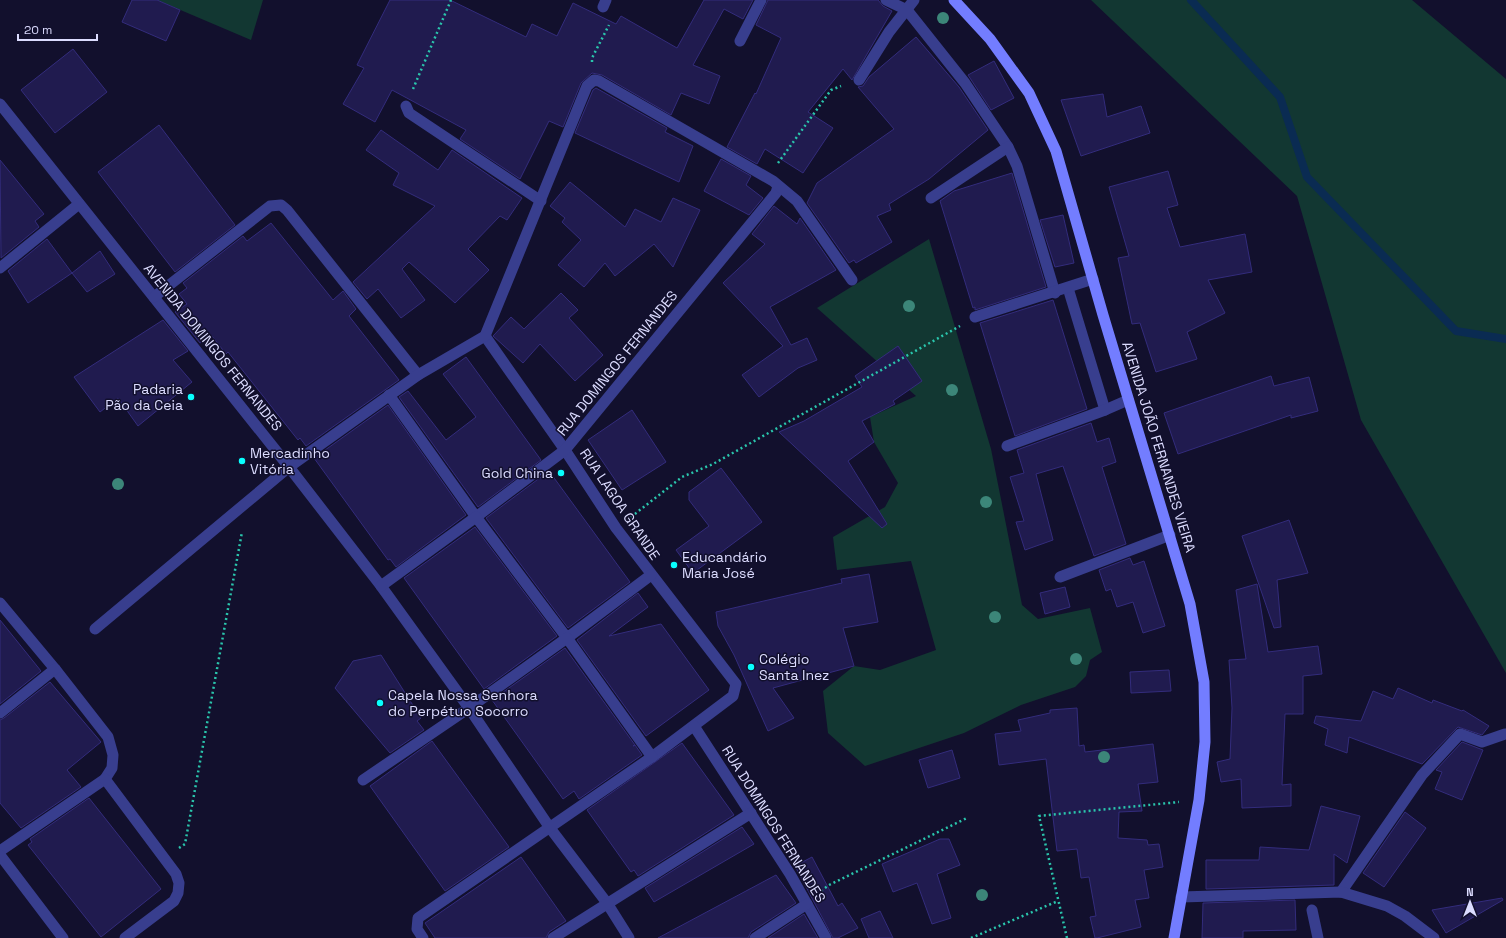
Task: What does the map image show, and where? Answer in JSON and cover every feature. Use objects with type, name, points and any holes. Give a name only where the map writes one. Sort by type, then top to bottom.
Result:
[{"type":"main road","name":"AVENIDA JOÃO FERNANDES VIEIRA","points":[[954,0],[990,39],[1029,93],[1056,151],[1092,279],[1190,604],[1204,682],[1205,742],[1199,800],[1174,938]]},
{"type":"street","points":[[740,41],[761,0]]},
{"type":"street","points":[[886,0],[907,10],[965,84],[1008,146],[1017,166],[1055,293]]},
{"type":"street","points":[[859,80],[889,32],[914,0]]},
{"type":"street","points":[[95,629],[289,467],[418,375],[485,336],[587,86],[594,80],[606,85],[778,186],[797,201],[852,280]]},
{"type":"street","name":"AVENIDA DOMINGOS FERNANDES","points":[[0,104],[289,467],[381,586],[469,708],[550,828],[607,903],[629,938]]},
{"type":"street","points":[[406,106],[409,113],[541,201]]},
{"type":"street","points":[[931,198],[1008,146]]},
{"type":"street","name":"RUA DOMINGOS FERNANDES","points":[[485,336],[565,450],[776,193],[778,186]]},
{"type":"street","points":[[0,268],[79,204]]},
{"type":"street","points":[[154,297],[270,206],[276,204],[281,205],[288,210],[418,375]]},
{"type":"street","points":[[975,317],[1055,293],[1092,279]]},
{"type":"street","points":[[1068,288],[1105,410]]},
{"type":"street","points":[[389,395],[476,517],[567,638],[652,758]]},
{"type":"street","points":[[1007,446],[1128,400]]},
{"type":"street","points":[[381,586],[565,450]]},
{"type":"street","name":"RUA LAGOA GRANDE","points":[[565,450],[616,528],[651,575]]},
{"type":"street","points":[[1060,577],[1170,535]]},
{"type":"street","points":[[363,780],[469,708],[567,638],[651,575],[736,684],[736,690],[733,696],[652,758],[417,920],[417,929],[423,938]]},
{"type":"street","points":[[0,603],[55,669],[108,738],[113,755],[112,768],[105,779],[0,851]]},
{"type":"street","points":[[0,713],[55,669]]},
{"type":"street","name":"RUA DOMINGOS FERNANDES","points":[[694,726],[751,813],[807,904],[826,938]]},
{"type":"street","points":[[1341,892],[1422,775],[1460,734],[1482,742],[1505,734]]},
{"type":"street","points":[[105,779],[176,874],[179,883],[178,893],[174,901],[125,938]]},
{"type":"street","points":[[553,938],[751,813]]},
{"type":"street","points":[[0,855],[63,938]]},
{"type":"street","points":[[1181,898],[1341,892],[1387,906],[1405,916],[1434,938]]},
{"type":"street","points":[[755,938],[807,904]]},
{"type":"street","points":[[1312,910],[1318,938]]},
{"type":"path","points":[[406,106],[451,0]]},
{"type":"path","points":[[594,80],[592,58],[616,15],[605,4]]},
{"type":"path","points":[[778,186],[778,163],[831,90],[859,80]]},
{"type":"path","points":[[616,528],[682,477],[712,464],[975,317]]},
{"type":"path","points":[[185,844],[248,502]]},
{"type":"path","points":[[1067,938],[1039,816],[1199,800]]},
{"type":"path","points":[[807,904],[829,885],[967,818]]},
{"type":"path","points":[[971,938],[1058,900]]},
{"type":"green space","points":[[157,0],[263,0],[251,40]]},
{"type":"green space","points":[[1091,0],[1412,0],[1506,79],[1506,673],[1361,420],[1297,196]]},
{"type":"green space","points":[[929,239],[991,449],[1022,605],[1038,619],[1090,608],[1102,652],[1090,660],[1086,676],[1075,687],[1021,705],[964,733],[865,766],[828,733],[823,691],[854,666],[880,670],[936,650],[911,561],[837,570],[833,537],[885,507],[898,483],[874,442],[870,417],[916,396],[817,308]]},
{"type":"building","points":[[132,0],[157,0],[180,10],[166,41],[122,22]]},
{"type":"building","points":[[390,0],[450,0],[526,37],[532,24],[557,36],[573,3],[616,24],[621,16],[677,48],[704,0],[753,0],[743,19],[724,9],[693,65],[720,76],[709,104],[681,93],[671,115],[602,75],[592,73],[581,83],[563,127],[549,121],[520,179],[460,139],[466,130],[392,90],[375,122],[343,104],[364,68],[357,65]]},
{"type":"building","points":[[768,0],[878,0],[883,6],[892,11],[852,80],[843,69],[808,112],[833,128],[803,173],[765,149],[757,164],[727,147],[755,93],[756,94],[781,38],[756,25]]},
{"type":"building","points":[[916,37],[959,87],[988,130],[929,179],[889,204],[891,210],[877,216],[892,242],[856,263],[854,260],[849,263],[807,203],[817,183],[894,129],[858,87],[863,86],[869,77]]},
{"type":"building","points":[[73,49],[107,92],[55,133],[21,90]]},
{"type":"building","points":[[994,61],[1014,98],[991,110],[968,75]]},
{"type":"building","points":[[596,88],[667,128],[665,132],[693,146],[679,182],[575,133],[593,90]]},
{"type":"building","points":[[1103,94],[1107,117],[1141,106],[1150,133],[1081,156],[1061,100]]},
{"type":"building","points":[[159,125],[235,225],[175,272],[98,172]]},
{"type":"building","points":[[381,130],[438,170],[452,150],[522,198],[507,220],[500,216],[468,249],[489,270],[455,303],[409,262],[402,269],[425,300],[401,318],[378,289],[367,299],[353,282],[435,206],[393,185],[399,173],[366,150]]},
{"type":"building","points":[[721,159],[751,176],[746,185],[763,198],[749,215],[704,191]]},
{"type":"building","points":[[0,160],[44,214],[35,221],[39,227],[1,258]]},
{"type":"building","points":[[1168,171],[1178,205],[1167,208],[1180,247],[1245,234],[1252,272],[1208,280],[1225,313],[1187,332],[1197,359],[1156,372],[1140,323],[1132,324],[1118,258],[1129,256],[1109,187]]},
{"type":"building","points":[[1012,173],[1046,287],[975,310],[975,307],[973,308],[940,201],[954,191]]},
{"type":"building","points":[[570,182],[625,227],[635,209],[661,222],[673,198],[700,210],[673,267],[654,244],[615,276],[605,263],[584,287],[558,265],[581,240],[562,222],[565,218],[550,206]]},
{"type":"building","points":[[774,206],[797,224],[800,218],[836,270],[770,307],[791,345],[807,338],[817,360],[798,368],[759,397],[742,375],[783,346],[723,283],[765,244],[752,234]]},
{"type":"building","points":[[1063,215],[1074,263],[1055,267],[1040,220]]},
{"type":"building","points":[[271,223],[333,300],[343,291],[356,309],[349,316],[399,380],[306,446],[300,438],[298,440],[228,352],[226,354],[212,336],[200,343],[175,312],[187,304],[179,294],[187,288],[183,283],[243,236],[247,241]]},
{"type":"building","points":[[47,239],[72,273],[28,303],[8,271]]},
{"type":"building","points":[[100,251],[115,274],[87,292],[72,273]]},
{"type":"building","points":[[561,293],[578,310],[569,318],[603,355],[575,381],[540,344],[523,363],[493,336],[511,317],[524,329]]},
{"type":"building","points":[[1053,300],[1087,409],[1015,436],[980,323]]},
{"type":"building","points":[[163,320],[188,351],[173,360],[192,382],[138,426],[118,398],[100,412],[74,377]]},
{"type":"building","points":[[898,346],[922,381],[893,401],[895,404],[862,421],[874,442],[848,461],[887,524],[882,528],[779,432],[804,421],[862,387],[855,376]]},
{"type":"building","points":[[466,357],[541,460],[478,507],[399,397],[408,391],[446,440],[476,417],[443,374]]},
{"type":"building","points":[[1271,376],[1274,386],[1309,377],[1318,411],[1291,418],[1291,415],[1178,454],[1164,413]]},
{"type":"building","points":[[388,405],[466,515],[396,567],[390,559],[388,560],[314,458]]},
{"type":"building","points":[[632,410],[666,462],[622,490],[588,440]]},
{"type":"building","points":[[1091,423],[1097,442],[1109,438],[1116,462],[1102,467],[1126,544],[1094,556],[1063,466],[1036,474],[1053,540],[1025,550],[1016,522],[1024,521],[1010,477],[1024,473],[1017,450]]},
{"type":"building","points":[[721,468],[762,522],[693,573],[676,550],[709,526],[689,500],[689,492]]},
{"type":"building","points":[[549,471],[630,582],[568,628],[486,518]]},
{"type":"building","points":[[1289,520],[1308,573],[1277,580],[1281,627],[1274,628],[1242,536]]},
{"type":"building","points":[[475,527],[557,636],[484,689],[404,578]]},
{"type":"building","points":[[1130,558],[1133,565],[1144,561],[1165,626],[1143,633],[1133,602],[1117,607],[1111,589],[1106,591],[1099,570]]},
{"type":"building","points":[[869,574],[878,622],[843,628],[854,666],[773,688],[794,718],[768,731],[734,655],[718,626],[716,612],[842,583],[841,579]]},
{"type":"building","points":[[1257,584],[1268,652],[1318,646],[1322,674],[1303,676],[1303,714],[1285,714],[1282,785],[1291,784],[1291,806],[1242,808],[1241,779],[1221,782],[1217,762],[1230,759],[1232,708],[1229,660],[1246,659],[1236,590]]},
{"type":"building","points":[[1065,587],[1070,607],[1045,614],[1040,593]]},
{"type":"building","points":[[638,593],[648,607],[609,636],[661,624],[709,690],[646,736],[577,640]]},
{"type":"building","points":[[0,620],[41,671],[0,704]]},
{"type":"building","points":[[565,648],[642,755],[579,799],[574,791],[563,799],[492,700]]},
{"type":"building","name":"Capela Nossa Senhora do Perpétuo Socorro","points":[[381,655],[421,718],[417,721],[424,730],[390,753],[335,688],[353,661]]},
{"type":"building","points":[[1169,670],[1171,691],[1131,693],[1130,672]]},
{"type":"building","points":[[50,682],[101,742],[67,770],[81,787],[21,828],[0,803],[0,720]]},
{"type":"building","points":[[1398,688],[1432,703],[1433,700],[1462,711],[1463,710],[1489,726],[1482,735],[1458,727],[1422,764],[1349,737],[1347,753],[1325,745],[1328,729],[1314,723],[1316,716],[1361,721],[1373,691],[1393,699]]},
{"type":"building","points":[[1077,708],[1079,746],[1084,745],[1085,752],[1153,744],[1158,782],[1138,784],[1142,811],[1119,812],[1118,838],[1147,840],[1148,845],[1159,844],[1163,867],[1144,870],[1149,898],[1135,900],[1141,927],[1097,938],[1095,938],[1090,917],[1096,916],[1089,877],[1081,878],[1077,849],[1057,851],[1046,759],[999,765],[995,734],[1021,731],[1018,720],[1050,713],[1050,710]]},
{"type":"building","points":[[432,741],[509,847],[445,891],[370,786]]},
{"type":"building","points":[[1462,742],[1483,750],[1462,800],[1435,789],[1442,772],[1436,770]]},
{"type":"building","points":[[682,743],[734,815],[638,876],[634,870],[631,872],[587,810]]},
{"type":"building","points":[[952,750],[960,778],[928,788],[919,760]]},
{"type":"building","points":[[89,798],[161,889],[101,937],[28,845],[32,842],[30,839]]},
{"type":"building","points":[[1321,806],[1360,816],[1347,863],[1334,854],[1334,885],[1206,889],[1206,860],[1259,860],[1260,847],[1309,850]]},
{"type":"building","points":[[1405,812],[1426,828],[1384,887],[1363,873]]},
{"type":"building","points":[[742,827],[754,844],[654,902],[645,888]]},
{"type":"building","points":[[940,839],[949,839],[960,865],[937,874],[951,918],[932,924],[917,883],[893,892],[882,864]]},
{"type":"building","points":[[521,857],[566,921],[549,932],[546,938],[435,938],[425,923]]},
{"type":"building","points":[[812,857],[838,906],[842,903],[858,928],[838,938],[833,938],[795,866]]},
{"type":"building","points":[[776,875],[796,903],[751,932],[748,938],[658,938]]},
{"type":"building","points":[[1502,898],[1503,900],[1446,933],[1432,910]]},
{"type":"building","points":[[1295,900],[1296,930],[1243,931],[1243,938],[1202,938],[1203,903]]},
{"type":"building","points":[[880,911],[893,938],[869,938],[861,919]]},
{"type":"building","points":[[804,914],[818,938],[768,938]]},
{"type":"waterway","points":[[1191,0],[1280,97],[1307,177],[1456,331],[1506,339]]},
{"type":"place","name":"Padaria Pão da Ceia","points":[[191,397]]},
{"type":"place","name":"Mercadinho Vitória","points":[[242,461]]},
{"type":"place","name":"Gold China","points":[[561,473]]},
{"type":"place","name":"Educandário Maria José","points":[[674,565]]},
{"type":"place","name":"Colégio Santa Inez","points":[[751,667]]},
{"type":"place","name":"Capela Nossa Senhora do Perpétuo Socorro","points":[[380,703]]}]
